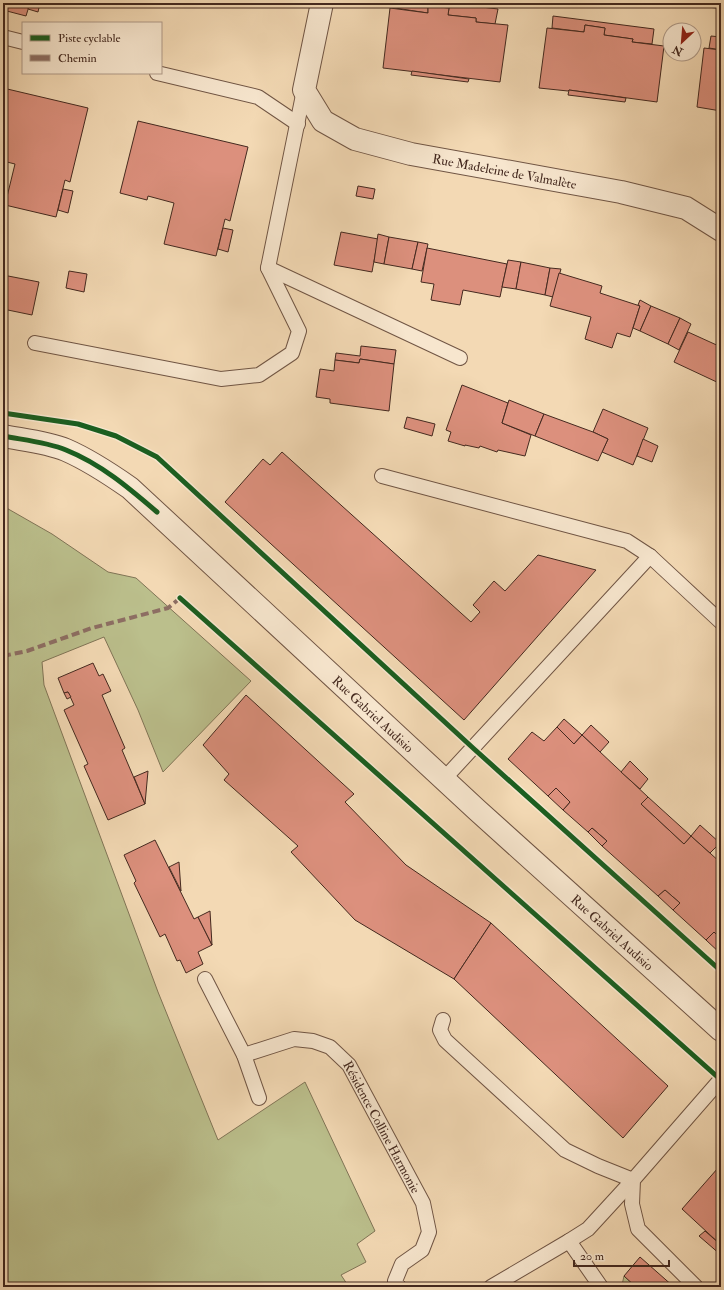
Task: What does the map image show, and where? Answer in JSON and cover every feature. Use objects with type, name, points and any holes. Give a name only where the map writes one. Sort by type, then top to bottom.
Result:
[{"type":"street","points":[[304,90],[322,3]]},
{"type":"street","name":"Rue Madeleine de Valmalète","points":[[304,90],[323,121],[355,139],[411,154],[621,192],[679,206],[686,208],[721,230]]},
{"type":"street","name":"Rue Gabriel Audisio","points":[[3,436],[38,442],[65,450],[99,467],[130,488],[444,779],[721,1030]]},
{"type":"lane","points":[[3,37],[22,42]]},
{"type":"lane","points":[[161,74],[258,97],[298,124]]},
{"type":"lane","points":[[35,343],[221,379],[259,375],[292,353],[299,331],[268,268],[304,90]]},
{"type":"lane","points":[[268,268],[460,358]]},
{"type":"lane","points":[[382,476],[627,541],[650,556],[721,622]]},
{"type":"lane","points":[[444,779],[650,556]]},
{"type":"lane","points":[[205,979],[244,1055],[259,1098]]},
{"type":"lane","points":[[443,1020],[440,1030],[445,1040],[565,1150],[598,1166],[633,1180]]},
{"type":"lane","name":"Résidence Colline Harmonie","points":[[244,1055],[294,1039],[313,1041],[330,1047],[349,1065],[423,1203],[429,1232],[422,1250],[402,1264],[395,1281],[399,1287]]},
{"type":"lane","points":[[491,1287],[588,1229],[721,1079]]},
{"type":"lane","points":[[633,1180],[632,1204],[638,1229],[696,1287]]},
{"type":"lane","points":[[569,1241],[601,1287]]},
{"type":"green space","points":[[3,506],[52,534],[108,572],[136,578],[251,681],[163,772],[138,710],[104,637],[42,662],[44,685],[158,992],[218,1140],[305,1082],[375,1231],[357,1244],[366,1262],[341,1275],[349,1287],[3,1287]]},
{"type":"green space","points":[[624,1276],[636,1287],[623,1287]]},
{"type":"building","points":[[3,3],[30,3],[26,16],[3,10]]},
{"type":"building","points":[[30,3],[40,3],[38,12],[28,9]]},
{"type":"building","points":[[396,3],[449,3],[498,9],[495,24],[476,22],[476,18],[448,15],[449,8],[428,6],[428,13],[395,8]]},
{"type":"building","points":[[428,6],[449,8],[448,15],[476,18],[476,22],[508,25],[500,82],[383,68],[390,8],[428,13]]},
{"type":"building","points":[[553,16],[654,29],[652,44],[632,42],[633,39],[604,35],[605,28],[585,25],[584,32],[552,28]]},
{"type":"building","points":[[585,25],[605,28],[604,35],[633,39],[632,42],[662,46],[662,62],[657,102],[569,90],[539,88],[547,28],[584,32]]},
{"type":"building","points":[[711,36],[721,37],[721,50],[709,48]]},
{"type":"building","points":[[704,48],[721,50],[721,111],[697,107]]},
{"type":"building","points":[[412,71],[469,79],[468,82],[411,75]]},
{"type":"building","points":[[3,88],[88,108],[70,182],[65,180],[56,217],[5,205],[15,164],[3,161]]},
{"type":"building","points":[[569,90],[626,98],[625,102],[568,95]]},
{"type":"building","points":[[138,121],[248,147],[230,221],[225,219],[216,256],[164,244],[174,203],[148,196],[147,200],[120,193]]},
{"type":"building","points":[[358,186],[375,189],[373,199],[356,196]]},
{"type":"building","points":[[63,189],[73,191],[68,213],[58,210]]},
{"type":"building","points":[[223,228],[233,230],[228,252],[218,249]]},
{"type":"building","points":[[341,232],[378,239],[372,272],[334,265]]},
{"type":"building","points":[[378,234],[389,237],[384,264],[374,262]]},
{"type":"building","points":[[389,237],[418,242],[412,269],[384,264]]},
{"type":"building","points":[[418,242],[428,244],[422,271],[412,269]]},
{"type":"building","points":[[427,248],[507,264],[500,297],[463,290],[460,305],[431,300],[434,284],[421,282]]},
{"type":"building","points":[[508,260],[521,262],[516,289],[502,287]]},
{"type":"building","points":[[521,262],[550,268],[545,295],[516,289]]},
{"type":"building","points":[[550,268],[561,269],[553,297],[545,295]]},
{"type":"building","points":[[69,271],[87,274],[84,292],[66,288]]},
{"type":"building","points":[[559,273],[602,286],[600,293],[640,306],[630,337],[617,333],[612,348],[585,339],[591,317],[550,306]]},
{"type":"building","points":[[3,275],[39,282],[32,315],[3,309]]},
{"type":"building","points":[[640,300],[651,306],[640,331],[633,328],[640,306],[638,305]]},
{"type":"building","points":[[651,306],[680,318],[668,344],[640,331]]},
{"type":"building","points":[[680,318],[691,324],[679,350],[668,344]]},
{"type":"building","points":[[688,332],[721,347],[721,384],[674,362]]},
{"type":"building","points":[[361,346],[396,350],[394,364],[360,359],[359,363],[335,360],[336,353],[360,356]]},
{"type":"building","points":[[360,359],[394,364],[389,411],[330,403],[330,399],[316,397],[320,369],[334,371],[335,360],[359,363]]},
{"type":"building","points":[[462,385],[508,403],[502,423],[531,435],[525,456],[498,450],[497,452],[480,446],[479,448],[465,446],[448,441],[451,432],[446,430]]},
{"type":"building","points":[[509,400],[544,414],[535,436],[502,423]]},
{"type":"building","points":[[603,409],[648,428],[633,465],[602,452],[608,439],[593,432]]},
{"type":"building","points":[[544,414],[608,439],[598,461],[535,436]]},
{"type":"building","points":[[407,417],[435,424],[432,436],[404,428]]},
{"type":"building","points":[[643,439],[658,446],[652,462],[637,456]]},
{"type":"building","points":[[282,452],[471,622],[480,612],[473,605],[494,581],[505,591],[538,555],[596,570],[464,720],[225,502],[263,459],[270,465]]},
{"type":"building","points":[[93,663],[99,676],[103,674],[111,691],[102,695],[125,748],[122,750],[145,804],[108,820],[84,766],[88,764],[64,710],[74,705],[68,692],[64,693],[58,678]]},
{"type":"building","points":[[68,692],[71,697],[67,699],[64,693]]},
{"type":"building","points":[[246,695],[354,794],[345,802],[406,865],[491,923],[454,979],[355,920],[291,852],[298,846],[224,780],[229,774],[203,745]]},
{"type":"building","points":[[564,719],[582,735],[574,744],[557,727]]},
{"type":"building","points":[[591,725],[609,742],[600,752],[582,735]]},
{"type":"building","points":[[557,727],[574,744],[582,735],[648,797],[641,804],[684,844],[691,836],[721,863],[721,939],[714,932],[706,940],[673,910],[680,903],[665,890],[658,896],[602,846],[607,841],[592,828],[588,832],[563,810],[570,802],[556,788],[548,796],[508,759],[532,732],[544,741]]},
{"type":"building","points":[[630,761],[648,779],[640,789],[621,772]]},
{"type":"building","points":[[148,771],[145,804],[134,777]]},
{"type":"building","points":[[556,788],[570,802],[563,810],[548,796]]},
{"type":"building","points":[[648,797],[691,836],[684,844],[641,804]]},
{"type":"building","points":[[700,825],[720,843],[710,853],[691,836]]},
{"type":"building","points":[[592,828],[607,841],[602,846],[588,832]]},
{"type":"building","points":[[155,840],[194,919],[198,917],[212,945],[198,952],[203,964],[186,973],[180,960],[177,961],[165,934],[160,937],[134,883],[136,881],[124,855]]},
{"type":"building","points":[[179,862],[181,891],[169,867]]},
{"type":"building","points":[[665,890],[680,903],[673,910],[658,896]]},
{"type":"building","points":[[210,911],[212,945],[198,917]]},
{"type":"building","points":[[491,923],[668,1086],[623,1138],[454,979]]},
{"type":"building","points":[[714,932],[721,939],[721,954],[706,940]]},
{"type":"building","points":[[718,1168],[721,1170],[721,1245],[682,1209]]},
{"type":"building","points":[[705,1231],[721,1245],[721,1255],[699,1236]]},
{"type":"building","points":[[640,1257],[674,1287],[636,1287],[624,1276]]},
{"type":"waterway","points":[[710,3],[721,5]]},
{"type":"marked path","points":[[3,656],[27,651],[92,628],[168,608],[180,598],[182,600]]},
{"type":"cycle path","points":[[3,413],[78,424],[116,436],[157,457],[473,748],[721,971]]},
{"type":"cycle path","points":[[3,436],[51,445],[79,456],[103,469],[157,512]]},
{"type":"cycle path","points":[[180,598],[721,1080]]}]
